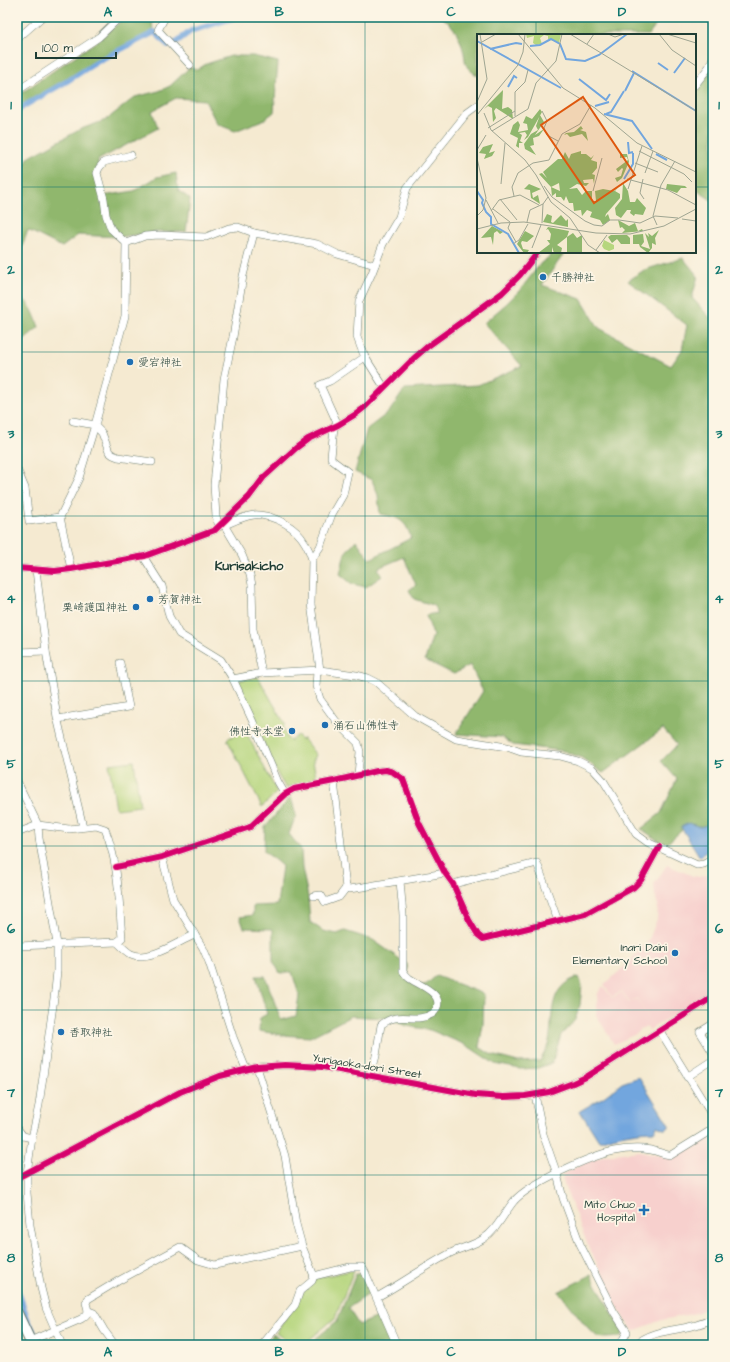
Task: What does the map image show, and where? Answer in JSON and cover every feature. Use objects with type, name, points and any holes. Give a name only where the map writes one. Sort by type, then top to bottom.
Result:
[{"type":"highway","points":[[17,1313],[34,1340]]},
{"type":"street","points":[[17,39],[42,17]]},
{"type":"street","points":[[17,91],[99,37],[120,17]]},
{"type":"street","points":[[166,17],[158,30],[190,65]]},
{"type":"street","points":[[696,84],[709,67],[713,58]]},
{"type":"street","points":[[384,387],[365,357],[357,337],[358,301],[383,244],[398,217],[407,188],[467,113],[477,106]]},
{"type":"street","points":[[71,569],[60,517],[79,478],[125,316],[126,243],[111,229],[106,215],[104,199],[97,173],[104,162],[131,155]]},
{"type":"street","points":[[126,243],[145,236],[159,235],[206,237],[233,227],[317,244],[338,254],[375,265]]},
{"type":"street","points":[[254,232],[243,276],[233,337],[224,379],[214,485],[216,516],[242,555],[250,575],[252,585],[252,630],[262,672]]},
{"type":"street","points":[[17,568],[36,570],[71,569],[143,556],[215,530],[222,525],[249,497],[264,477],[296,448],[308,440],[351,418],[365,407],[397,373],[423,350],[502,293],[529,265],[537,253]]},
{"type":"street","points":[[312,559],[320,547],[332,514],[343,495],[348,472],[332,460],[331,457],[336,426],[320,386],[365,357]]},
{"type":"street","points":[[73,421],[95,425],[102,433],[109,452],[113,455],[152,462]]},
{"type":"street","points":[[17,469],[25,488],[29,521],[60,517]]},
{"type":"street","points":[[222,525],[255,514],[283,521],[298,533],[310,552],[312,559],[311,604],[319,671],[316,686],[320,699],[336,721],[358,744],[360,752],[358,775]]},
{"type":"street","points":[[143,556],[162,586],[170,616],[180,634],[221,660],[233,679],[278,782],[285,794]]},
{"type":"street","points":[[36,570],[46,651],[58,719],[82,827]]},
{"type":"street","points":[[17,652],[46,651]]},
{"type":"street","points":[[58,719],[129,707],[120,663]]},
{"type":"street","points":[[233,679],[262,672],[319,671],[356,675],[368,678],[376,682],[415,716],[456,739],[507,747],[521,752],[560,756],[578,761],[592,768],[603,780],[617,801],[630,827],[636,834],[647,842],[697,865],[704,864],[713,859]]},
{"type":"street","points":[[116,866],[162,857],[250,826],[285,794],[294,788],[334,781],[377,770],[393,772],[403,779],[419,823],[452,884],[468,920],[483,940],[585,914],[634,887],[641,880],[659,847]]},
{"type":"street","points":[[17,781],[38,825],[56,944],[57,971],[55,991],[27,1173],[28,1210],[36,1267],[46,1308],[62,1345]]},
{"type":"street","points":[[314,896],[320,895],[325,902],[338,898],[346,888],[334,781]]},
{"type":"street","points":[[17,833],[38,825],[69,829],[96,826],[105,829],[116,866],[122,938],[117,942],[17,946]]},
{"type":"street","points":[[162,857],[173,899],[194,933],[209,962],[233,1037],[246,1069]]},
{"type":"street","points":[[452,884],[537,863],[558,921]]},
{"type":"street","points":[[346,888],[349,889],[445,873]]},
{"type":"street","points":[[369,1075],[376,1056],[382,1026],[390,1019],[398,1017],[419,1018],[430,1015],[436,1011],[438,1004],[433,993],[409,978],[403,971],[403,915],[400,881]]},
{"type":"street","points":[[117,942],[127,952],[133,955],[148,955],[154,954],[192,936],[194,933]]},
{"type":"street","name":"Yurigaoka-dori Street","points":[[17,1178],[180,1092],[209,1080],[257,1067],[304,1065],[488,1096],[508,1097],[535,1095],[560,1088],[586,1077],[713,997]]},
{"type":"street","points":[[713,1024],[700,1032],[713,1053]]},
{"type":"street","points":[[660,1031],[713,1117]]},
{"type":"street","points":[[687,1077],[713,1060]]},
{"type":"street","points":[[257,1067],[285,1156],[296,1224],[302,1246],[314,1276],[312,1281],[300,1291],[295,1305],[262,1345]]},
{"type":"street","points":[[535,1095],[543,1134],[580,1244],[614,1312],[627,1332],[620,1345]]},
{"type":"street","points":[[17,1128],[22,1136],[32,1138]]},
{"type":"street","points":[[377,1297],[448,1254],[484,1239],[519,1196],[532,1187],[557,1174],[584,1161],[614,1151],[632,1149],[650,1150],[671,1155],[713,1129]]},
{"type":"street","points":[[115,1345],[94,1313],[89,1311],[86,1303],[88,1300],[118,1281],[180,1248],[198,1260],[215,1265],[302,1246]]},
{"type":"street","points":[[314,1276],[350,1266],[362,1267],[377,1297],[397,1345]]},
{"type":"street","points":[[34,1340],[81,1320],[89,1311]]},
{"type":"street","points":[[635,1345],[649,1336],[659,1332],[696,1324],[713,1318]]},
{"type":"shaded area","name":"Inari Daini Elementary School","points":[[667,865],[693,876],[699,877],[711,874],[713,876],[713,990],[654,1027],[649,1030],[647,1026],[640,1029],[636,1034],[614,1044],[596,1015],[598,993],[603,986],[612,998],[622,992],[630,1003],[622,991],[612,997],[604,985],[625,966],[649,940],[657,919],[658,905],[655,896],[654,884]],"holes":[[[637,998],[654,1027],[637,999],[630,1002]]]},
{"type":"shaded area","name":"Mito Chuo Hospital","points":[[713,1133],[713,1304],[710,1307],[696,1313],[662,1320],[633,1331],[615,1303],[609,1287],[589,1248],[565,1188],[562,1175],[583,1163],[605,1155],[640,1151],[664,1156]]},
{"type":"green space","points":[[126,17],[155,17],[152,25],[155,31],[100,59],[17,109],[17,96],[100,39]]},
{"type":"green space","points":[[442,17],[662,17],[649,34],[477,34],[477,75],[467,66],[457,33]]},
{"type":"green space","points":[[231,56],[253,56],[278,62],[274,112],[265,119],[235,131],[217,124],[205,100],[176,98],[152,111],[158,128],[98,160],[98,169],[103,196],[134,191],[157,177],[176,173],[178,190],[190,199],[186,232],[158,232],[118,237],[78,235],[62,247],[28,230],[19,255],[17,256],[17,177],[20,175],[28,158],[81,129],[106,120],[135,97],[159,91],[170,86],[190,67],[197,70],[206,64]]},
{"type":"green space","points":[[713,67],[713,201],[696,190],[696,89]]},
{"type":"green space","points":[[551,253],[564,253],[542,285],[581,299],[599,328],[671,366],[682,350],[687,325],[628,281],[644,270],[683,258],[698,276],[692,298],[713,321],[713,825],[708,827],[688,825],[665,845],[641,829],[661,813],[677,779],[661,761],[677,745],[663,729],[603,773],[582,758],[564,751],[513,745],[502,737],[456,734],[483,691],[470,665],[454,674],[425,660],[433,635],[426,615],[438,613],[433,605],[414,599],[409,590],[416,585],[404,557],[378,568],[382,576],[366,587],[352,584],[340,574],[345,553],[356,540],[370,559],[411,538],[404,523],[392,516],[380,514],[378,495],[372,480],[355,472],[367,429],[389,412],[405,389],[478,385],[522,366],[484,323],[520,290],[541,263],[549,257]]},
{"type":"green space","points":[[17,295],[29,305],[34,313],[39,327],[17,345]]},
{"type":"green space","points":[[258,677],[285,724],[283,727],[287,738],[290,741],[298,735],[301,740],[303,738],[316,755],[313,761],[317,782],[286,788],[279,777],[236,681]]},
{"type":"green space","points":[[245,730],[277,792],[262,807],[227,739]]},
{"type":"green space","points":[[134,761],[140,806],[116,809],[109,764]]},
{"type":"green space","points":[[291,797],[296,815],[289,834],[301,849],[302,868],[308,897],[310,922],[323,931],[337,934],[345,931],[373,940],[407,964],[408,980],[417,987],[427,984],[436,976],[484,994],[483,1025],[479,1047],[492,1055],[518,1062],[540,1061],[547,1049],[552,1012],[557,994],[569,981],[579,977],[582,985],[580,1005],[575,1020],[561,1035],[552,1063],[538,1068],[520,1069],[495,1064],[466,1045],[430,1030],[407,1026],[384,1018],[351,1016],[310,1037],[282,1035],[259,1031],[260,1018],[267,1014],[256,976],[265,976],[281,1020],[296,1016],[299,995],[292,972],[280,973],[273,961],[273,929],[244,928],[240,917],[253,915],[253,906],[277,905],[282,866],[264,851],[265,827]]},
{"type":"green space","points":[[354,1270],[335,1318],[303,1345],[292,1345],[276,1333],[302,1293],[316,1278]]},
{"type":"green space","points":[[356,1274],[365,1274],[372,1292],[348,1308],[359,1325],[380,1316],[393,1345],[308,1345],[337,1321]]},
{"type":"green space","points":[[591,1275],[622,1331],[623,1334],[621,1337],[599,1337],[590,1330],[568,1302],[558,1292]]},
{"type":"green space","points":[[273,1334],[286,1345],[266,1345]]},
{"type":"water","points":[[689,823],[700,827],[713,823],[713,846],[700,857],[681,827]]},
{"type":"water","points":[[639,1077],[669,1127],[667,1129],[663,1129],[657,1126],[655,1131],[627,1134],[599,1141],[580,1111],[605,1096],[622,1083]]},
{"type":"waterway","points":[[175,43],[191,31],[237,17]]},
{"type":"waterway","points":[[17,112],[24,106],[100,60],[155,32],[168,46]]},
{"type":"waterway","points":[[17,1288],[28,1320],[40,1345]]},
{"type":"cycle path","points":[[17,568],[55,571],[145,556],[215,530],[249,497],[264,477],[296,448],[308,439],[338,425],[365,407],[428,346],[502,293],[520,275],[537,253]]},
{"type":"cycle path","points":[[116,867],[162,857],[250,827],[285,794],[294,789],[386,770],[393,772],[403,779],[419,823],[445,873],[453,884],[469,920],[478,935],[483,939],[585,914],[634,887],[641,880],[659,847]]},
{"type":"cycle path","points":[[17,1178],[180,1092],[220,1076],[257,1067],[285,1065],[323,1067],[476,1095],[503,1097],[525,1096],[549,1092],[586,1077],[713,997]]},
{"type":"place","name":"千勝神社","points":[[543,277]]},
{"type":"place","name":"愛宕神社","points":[[130,362]]},
{"type":"place","name":"芳賀神社","points":[[150,599]]},
{"type":"place","name":"栗崎護国神社","points":[[136,607]]},
{"type":"place","name":"涌石山佛性寺","points":[[325,725]]},
{"type":"place","name":"佛性寺本堂","points":[[292,731]]},
{"type":"place","name":"Inari Daini Elementary School","points":[[675,953]]},
{"type":"place","name":"香取神社","points":[[61,1032]]},
{"type":"place","name":"Mito Chuo Hospital","points":[[644,1210]]},
{"type":"district","name":"Kurisakicho","points":[[249,566]]}]
